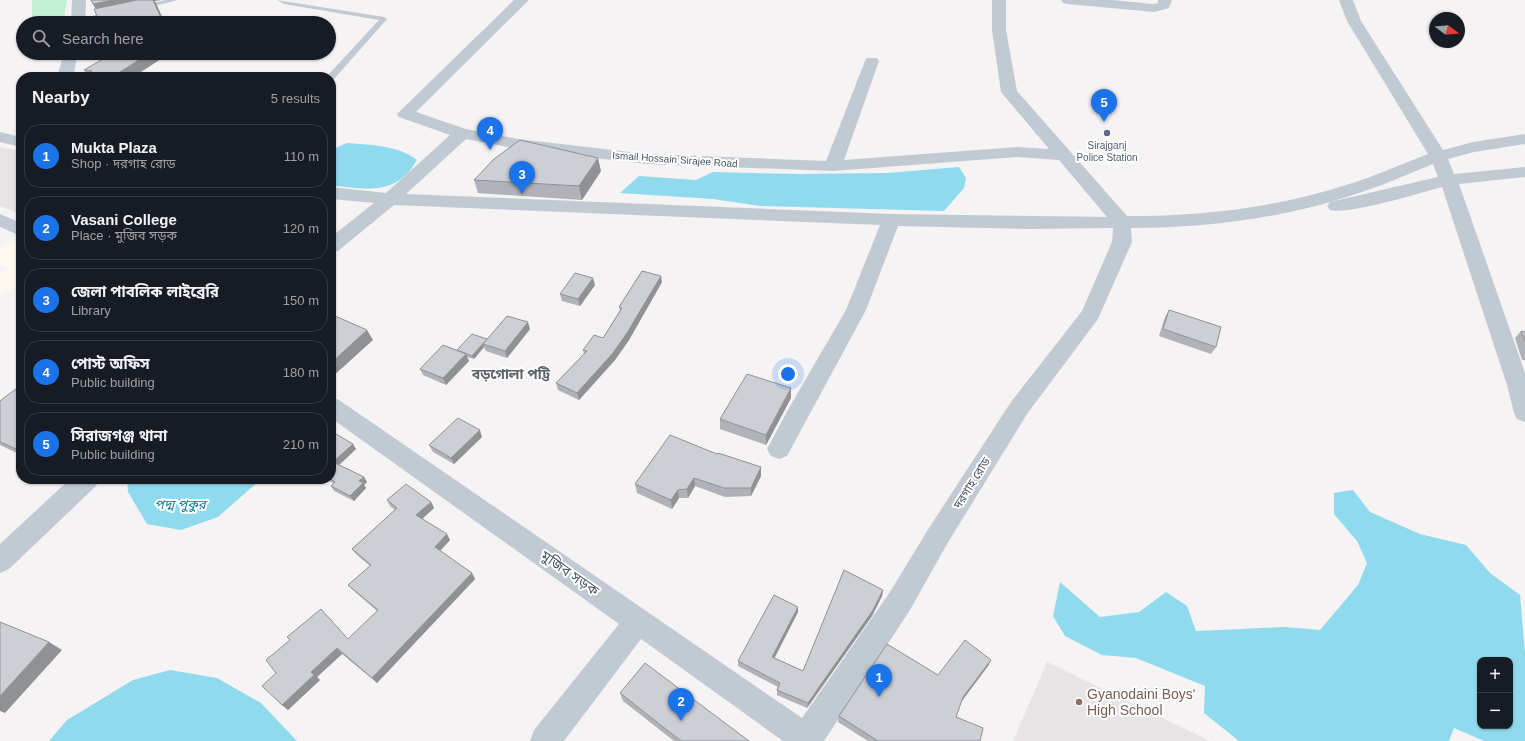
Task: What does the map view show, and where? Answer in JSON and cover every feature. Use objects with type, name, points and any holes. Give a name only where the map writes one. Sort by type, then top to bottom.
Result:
[{"type":"street","points":[[78,16],[79,0]]},
{"type":"street","name":"Ismail Hossain Sirajee Road","points":[[522,0],[493,26],[405,114],[462,133],[518,144],[647,159],[832,166],[1017,152],[1064,155]]},
{"type":"street","points":[[999,0],[998,30],[1009,92],[1122,222]]},
{"type":"street","points":[[1068,0],[1154,8],[1164,5],[1165,0]]},
{"type":"street","points":[[1346,0],[1354,21],[1438,156],[1448,180],[1518,385],[1525,413]]},
{"type":"street","points":[[66,72],[69,60]]},
{"type":"street","points":[[832,166],[872,61]]},
{"type":"street","points":[[336,243],[390,199],[462,133]]},
{"type":"street","points":[[0,137],[16,141]]},
{"type":"street","points":[[1252,214],[1307,202],[1353,189],[1438,156],[1473,147],[1518,140],[1525,153]]},
{"type":"street","points":[[336,194],[390,199],[891,220],[1180,222],[1252,214],[1310,210],[1356,204],[1448,180],[1525,172]]},
{"type":"street","points":[[0,220],[16,228]]},
{"type":"street","points":[[779,448],[856,310],[891,220]]},
{"type":"street","name":"দরগাহ রোড","points":[[807,740],[900,601],[938,536],[1019,408],[1091,314],[1122,242],[1122,222]]},
{"type":"street","name":"মুজিব সড়ক","points":[[336,410],[807,740]]},
{"type":"street","points":[[0,561],[83,484]]},
{"type":"street","points":[[545,741],[638,621]]},
{"type":"lane","points":[[138,8],[175,0]]},
{"type":"lane","points":[[280,0],[284,2],[384,19],[336,72]]},
{"type":"lane","points":[[103,16],[123,11]]},
{"type":"shaded area","points":[[0,147],[16,150],[16,212],[0,206]]},
{"type":"shaded area","points":[[13,240],[16,242],[16,287],[0,296],[0,274],[8,269],[0,264],[0,247]]},
{"type":"shaded area","name":"Gyanodaini Boys' High School","points":[[1047,662],[1210,741],[1013,741]]},
{"type":"green space","points":[[32,0],[67,0],[64,16],[32,16]]},
{"type":"water","points":[[347,143],[375,145],[401,151],[417,160],[405,175],[388,186],[378,188],[359,188],[336,186],[336,148]]},
{"type":"water","points":[[959,167],[966,178],[964,188],[944,211],[760,206],[713,199],[620,193],[639,176],[696,180],[713,172],[799,174],[887,173]]},
{"type":"water","name":"পদ্ম পুকুর","points":[[127,484],[255,484],[218,517],[181,530],[147,524],[128,492]]},
{"type":"water","points":[[1353,490],[1370,512],[1420,534],[1466,545],[1490,573],[1520,595],[1525,652],[1525,741],[1484,741],[1454,728],[1449,741],[1239,741],[1204,713],[1205,686],[1136,658],[1102,655],[1065,636],[1053,616],[1060,582],[1100,617],[1139,612],[1166,592],[1187,606],[1196,631],[1286,627],[1320,630],[1358,585],[1367,563],[1357,541],[1334,514],[1334,493]]},
{"type":"water","points":[[170,670],[217,678],[261,703],[297,741],[49,741],[67,720],[133,680]]},
{"type":"building","points":[[91,0],[114,0],[93,4]]},
{"type":"building","points":[[137,0],[153,0],[160,16],[97,16],[94,9]]},
{"type":"building","points":[[101,60],[139,60],[120,72],[91,72],[92,71],[84,70]]},
{"type":"building","points":[[520,140],[598,158],[579,186],[474,180],[494,159]]},
{"type":"building","points":[[642,271],[661,276],[627,333],[613,353],[577,393],[556,383],[587,351],[583,350],[594,335],[603,338],[622,308],[619,307]]},
{"type":"building","points":[[575,273],[593,278],[578,299],[560,294]]},
{"type":"building","points":[[1169,310],[1221,327],[1216,347],[1163,329]]},
{"type":"building","points":[[336,316],[367,330],[336,358]]},
{"type":"building","points":[[507,316],[528,322],[505,351],[483,344]]},
{"type":"building","points":[[1521,331],[1525,332],[1525,341]]},
{"type":"building","points":[[472,334],[487,339],[472,356],[457,350]]},
{"type":"building","points":[[443,345],[466,354],[443,378],[420,369]]},
{"type":"building","points":[[747,374],[791,388],[766,435],[720,419]]},
{"type":"building","points":[[16,389],[16,449],[0,442],[0,401]]},
{"type":"building","points":[[458,418],[480,430],[451,458],[429,445]]},
{"type":"building","points":[[336,434],[353,444],[336,459]]},
{"type":"building","points":[[670,435],[717,454],[718,453],[761,467],[751,488],[724,488],[694,478],[687,489],[678,490],[671,500],[635,484]]},
{"type":"building","points":[[336,463],[364,477],[359,481],[363,483],[350,496],[331,486],[336,484]]},
{"type":"building","points":[[406,484],[431,502],[416,515],[447,534],[435,547],[472,573],[372,678],[337,648],[311,672],[314,675],[282,705],[262,686],[276,673],[266,660],[290,640],[287,637],[321,609],[348,639],[378,610],[348,585],[371,565],[352,549],[397,508],[387,500]]},
{"type":"building","points":[[844,570],[883,590],[873,610],[808,703],[777,690],[780,683],[738,661],[774,595],[798,607],[772,657],[803,671]]},
{"type":"building","points":[[0,622],[49,642],[0,696]]},
{"type":"building","points":[[965,640],[991,660],[963,697],[956,717],[983,728],[980,741],[878,741],[839,716],[887,644],[938,675]]},
{"type":"building","points":[[645,663],[749,741],[681,741],[620,693]]},
{"type":"place","name":"সিরাজগঞ্জ থানা","points":[[1104,122]]},
{"type":"place","name":"Sirajganj Police Station","points":[[1107,133]]},
{"type":"place","name":"পোস্ট অফিস","points":[[490,150]]},
{"type":"place","name":"জেলা পাবলিক লাইব্রেরি","points":[[522,194]]},
{"type":"place","name":"Mukta Plaza","points":[[879,697]]},
{"type":"place","name":"Gyanodaini Boys' High School","points":[[1079,702]]},
{"type":"place","name":"Vasani College","points":[[681,721]]},
{"type":"district","name":"বড়গোলা পট্টি","points":[[511,374]]}]
